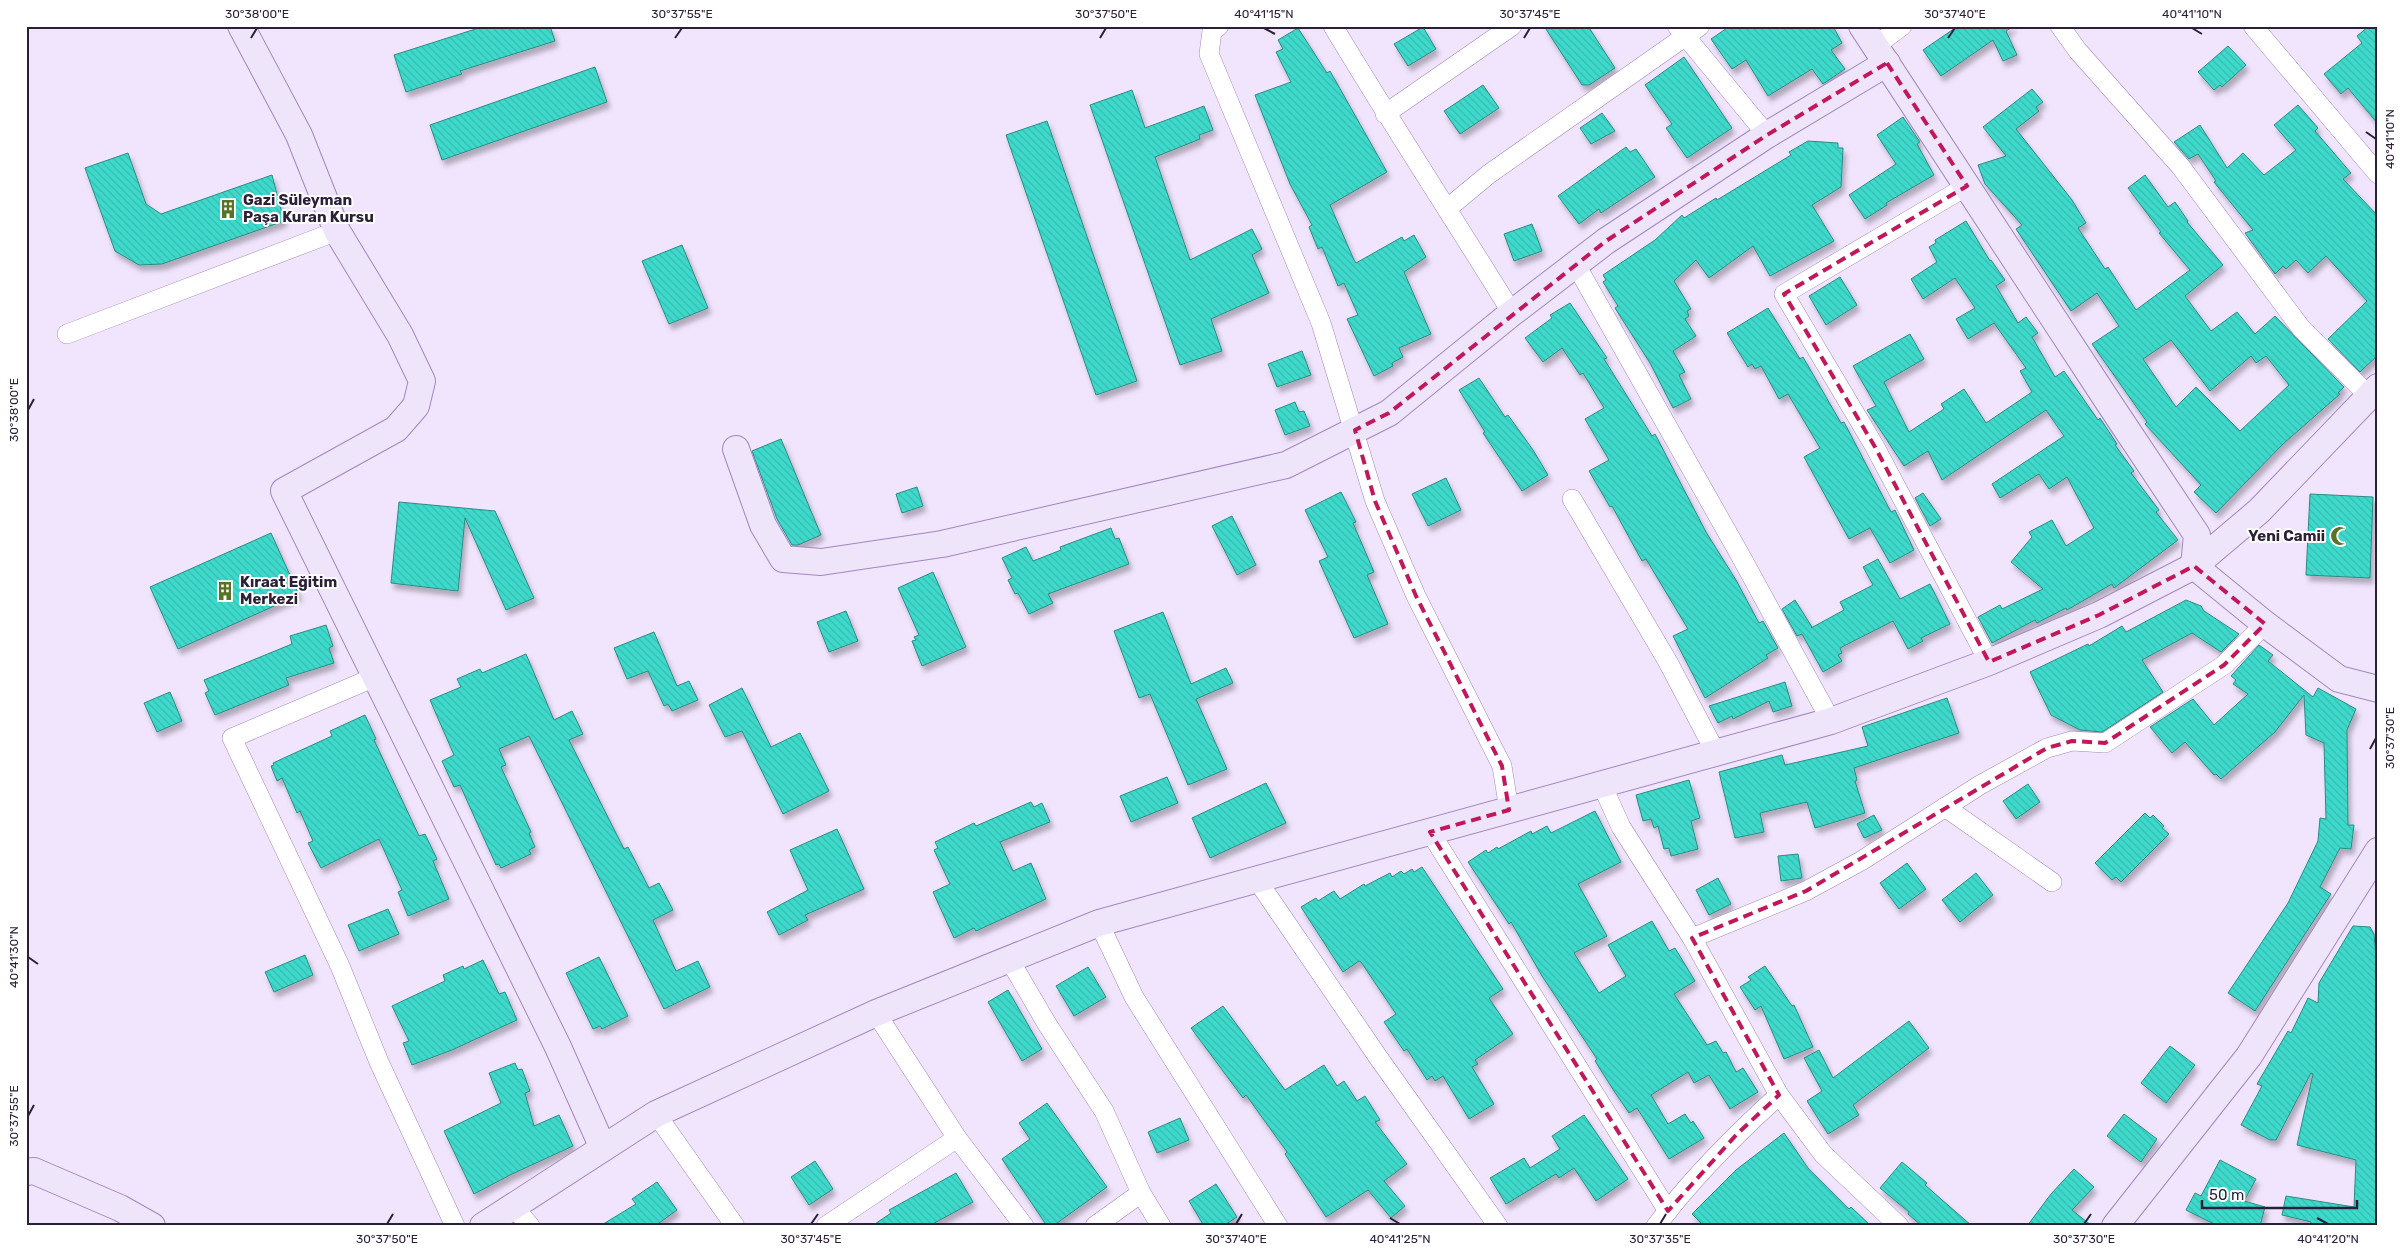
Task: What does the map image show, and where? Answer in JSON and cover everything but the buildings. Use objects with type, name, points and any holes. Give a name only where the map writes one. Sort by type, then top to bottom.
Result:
[{"type":"street","points":[[242,26],[299,136],[337,232],[400,335],[422,381],[416,406],[396,430],[284,491],[558,1047],[603,1148]]},
{"type":"street","points":[[1219,26],[1212,31],[1209,54],[1321,323],[1375,501],[1416,596],[1502,766],[1509,810]]},
{"type":"street","points":[[1333,26],[1386,114],[1448,208],[1512,313]]},
{"type":"street","points":[[1386,114],[1512,26]]},
{"type":"street","points":[[1448,208],[1489,174],[1681,32],[1700,26]]},
{"type":"street","points":[[736,450],[763,525],[783,559],[821,562],[942,544],[1286,465],[1389,413],[1512,313],[1606,241],[1767,135],[1875,45],[1902,26]]},
{"type":"street","points":[[483,1226],[656,1114],[876,1013],[1099,923],[1831,720],[1989,662],[2099,616],[2194,566],[2259,511],[2373,392],[2301,328],[2181,167],[2078,50],[2060,26]]},
{"type":"street","points":[[2253,26],[2378,174]]},
{"type":"street","points":[[1681,32],[1767,135]]},
{"type":"street","points":[[1875,45],[2198,535],[2194,566]]},
{"type":"street","points":[[1967,186],[1784,294],[1874,447],[1989,662]]},
{"type":"street","points":[[68,334],[337,232]]},
{"type":"street","points":[[1576,265],[1831,720]]},
{"type":"street","points":[[1572,499],[1668,662],[1716,753]]},
{"type":"street","points":[[2194,566],[2265,624],[2339,679],[2378,690]]},
{"type":"street","points":[[1692,938],[1806,891],[1861,861],[1945,807],[2047,748],[2072,741],[2105,743],[2224,665],[2265,624]]},
{"type":"street","points":[[375,677],[232,738],[340,966],[379,1062],[455,1226]]},
{"type":"street","points":[[1602,785],[1621,827],[1692,938],[1779,1095],[1823,1154],[1899,1226]]},
{"type":"street","points":[[1945,807],[2052,882]]},
{"type":"street","points":[[1430,832],[1668,1211]]},
{"type":"street","points":[[2115,1226],[2249,1056],[2378,851]]},
{"type":"street","points":[[1256,880],[1498,1226]]},
{"type":"street","points":[[1099,923],[1134,997],[1278,1226]]},
{"type":"street","points":[[1009,959],[1047,1024],[1104,1111],[1141,1194],[1161,1226]]},
{"type":"street","points":[[876,1013],[957,1138],[1024,1226]]},
{"type":"street","points":[[1656,1226],[1737,1134],[1779,1095]]},
{"type":"street","points":[[656,1114],[735,1226]]},
{"type":"street","points":[[826,1226],[957,1138]]},
{"type":"street","points":[[26,1172],[34,1171],[120,1208],[152,1226]]},
{"type":"street","points":[[1095,1226],[1141,1194]]},
{"type":"street","points":[[513,1206],[530,1226]]},
{"type":"highlighted area","points":[[1887,63],[1967,186],[1784,294],[1875,447],[1989,662],[2099,615],[2194,566],[2265,624],[2224,665],[2105,743],[2072,741],[2047,748],[1806,891],[1692,938],[1779,1095],[1737,1134],[1668,1211],[1430,832],[1509,810],[1502,766],[1416,596],[1375,501],[1355,430],[1389,413],[1606,241],[1767,135]]},
{"type":"place","name":"Gazi Süleyman Paşa Kuran Kursu","points":[[228,209]]},
{"type":"place","name":"Yeni Camii","points":[[2340,536]]},
{"type":"place","name":"Kıraat Eğitim Merkezi","points":[[225,591]]}]
